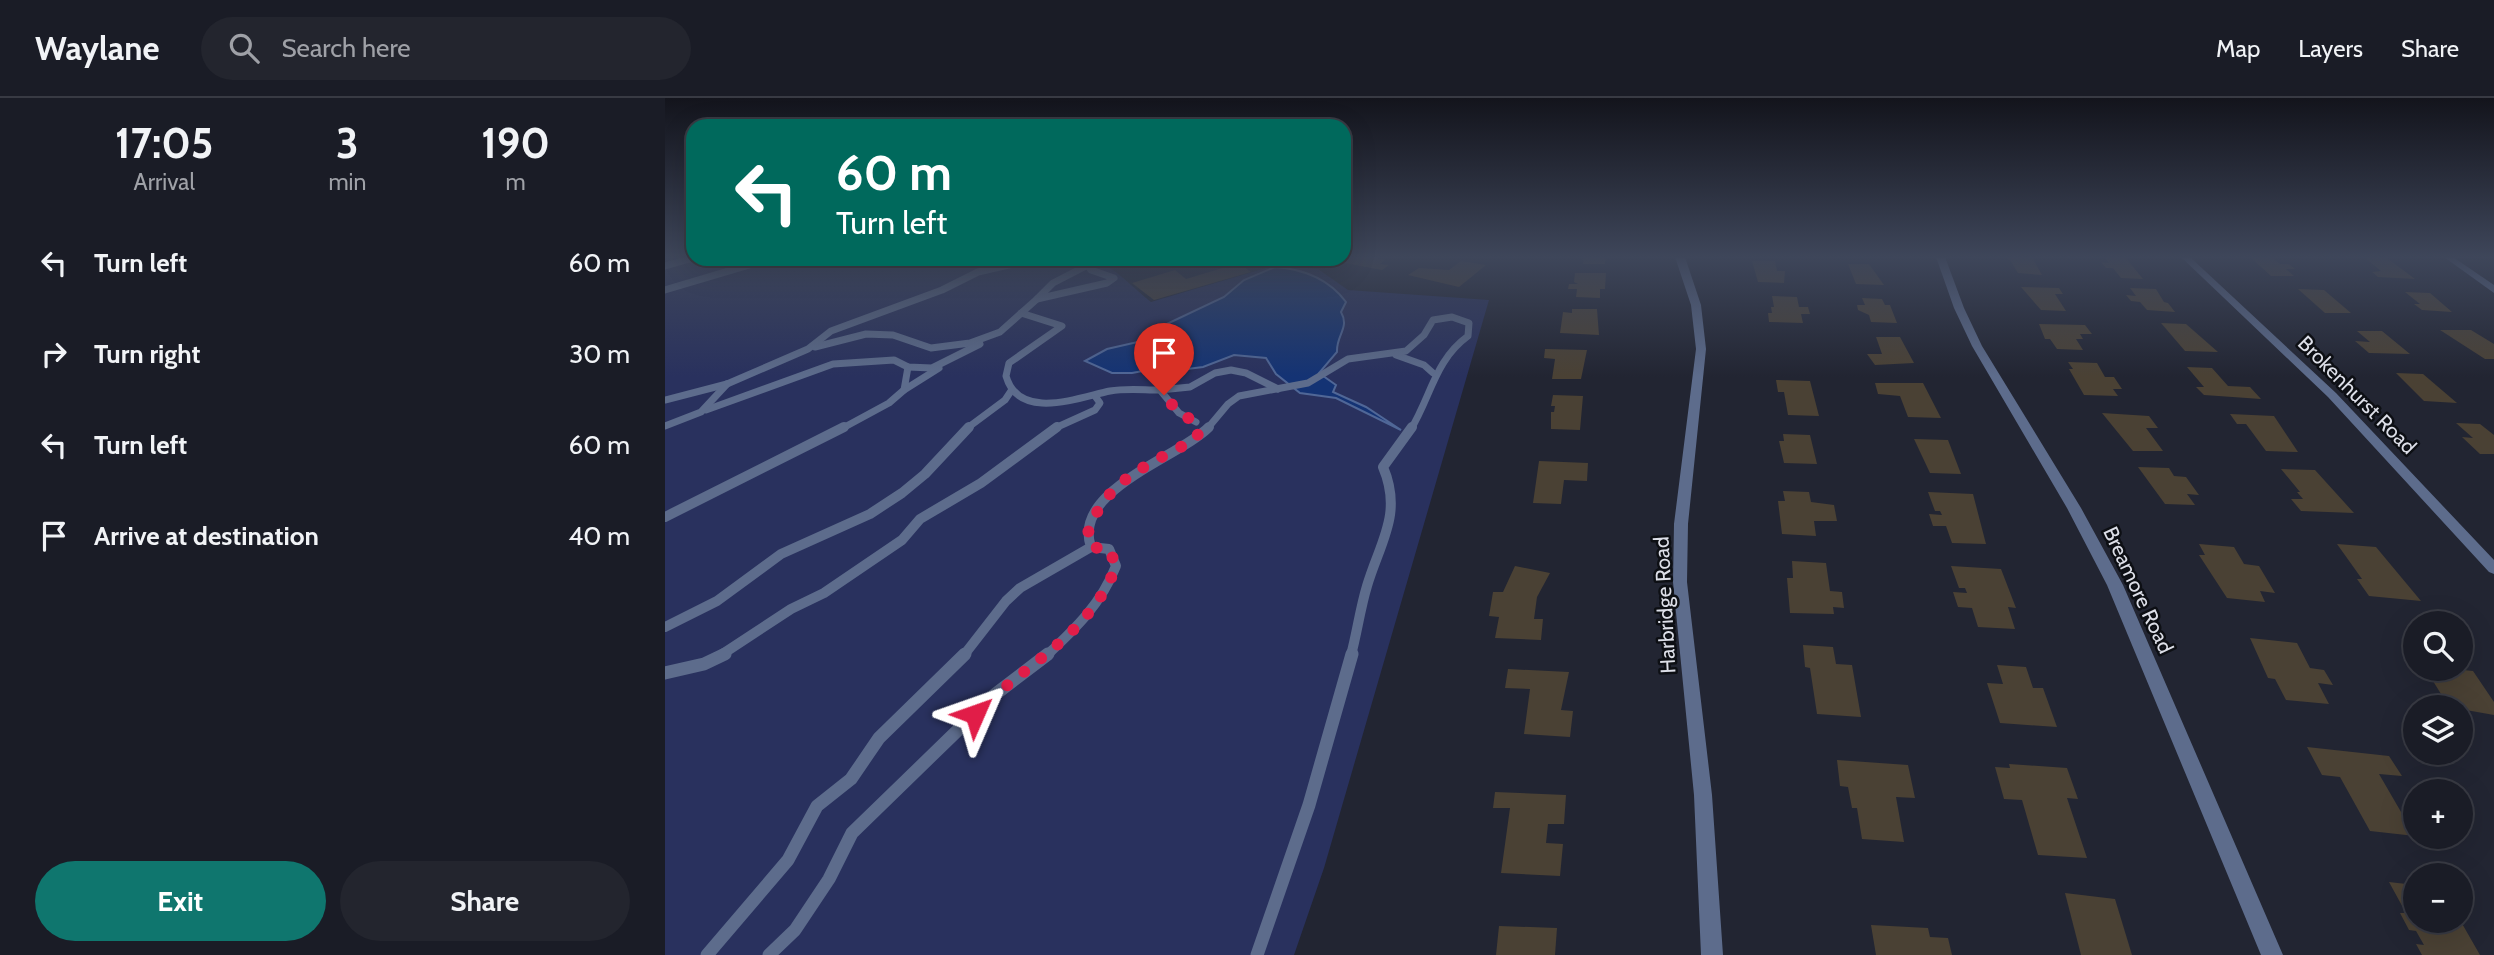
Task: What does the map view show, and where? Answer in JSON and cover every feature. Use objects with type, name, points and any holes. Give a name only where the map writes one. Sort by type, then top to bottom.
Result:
[{"type":"street","name":"Harbridge Road","points":[[1693,297],[1701,349],[1681,524],[1680,582],[1703,795],[1712,955]]},
{"type":"street","name":"Breamore Road","points":[[1955,297],[1977,346],[2074,508],[2115,585],[2272,955]]},
{"type":"street","name":"Brokenhurst Road","points":[[2228,297],[2332,395],[2494,569]]},
{"type":"lane","points":[[808,349],[831,331],[923,297]]},
{"type":"lane","points":[[665,517],[755,474],[889,403],[904,390],[1013,323],[1037,299],[1046,297]]},
{"type":"lane","points":[[1021,313],[1036,319],[1057,322],[1062,326],[1058,332],[1009,363],[1007,382],[1011,391],[1020,396],[1056,402],[1110,391],[1190,387],[1215,373],[1231,370],[1246,373],[1284,389]]},
{"type":"lane","points":[[1091,547],[1088,529],[1111,492],[1128,475],[1198,437],[1237,397],[1284,389],[1328,374],[1335,365],[1345,359],[1395,355],[1411,350],[1420,343],[1433,320],[1451,317],[1469,323],[1468,335],[1452,345],[1433,373],[1413,426],[1389,452],[1383,467],[1392,491],[1391,528],[1372,570],[1359,627],[1309,805],[1257,955]]},
{"type":"lane","points":[[665,400],[727,384],[768,364],[853,335],[893,335],[931,348],[986,339]]},
{"type":"lane","points":[[1395,355],[1424,365],[1433,373]]},
{"type":"lane","points":[[665,426],[834,364],[894,360],[908,367],[943,365]]},
{"type":"lane","points":[[904,390],[908,380],[908,367]]},
{"type":"lane","points":[[706,410],[718,401],[727,384]]},
{"type":"lane","points":[[1160,390],[1179,413],[1196,422],[1217,419]]},
{"type":"lane","points":[[665,627],[717,601],[781,554],[870,514],[902,493],[925,474],[959,434],[1005,400],[1011,391]]},
{"type":"lane","points":[[665,673],[704,664],[734,649],[791,609],[842,582],[902,540],[920,519],[981,483],[1050,430],[1095,410],[1100,403],[1095,396]]},
{"type":"lane","points":[[1196,422],[1198,437]]},
{"type":"lane","points":[[707,955],[788,860],[817,806],[851,779],[879,738],[962,658],[1006,601],[1020,588],[1091,547],[1109,549],[1116,566],[1108,587],[1090,614],[1047,655],[993,696],[852,833],[795,930],[769,955]]},
{"type":"shaded area","points":[[665,297],[1145,297],[1151,302],[1168,297],[1447,297],[1489,300],[1324,868],[1294,955],[665,955]]},
{"type":"shaded area","points":[[1224,297],[1342,297],[1346,302],[1341,312],[1344,323],[1337,352],[1319,373],[1336,385],[1333,392],[1366,407],[1401,430],[1336,398],[1300,393],[1276,374],[1266,358],[1234,355],[1203,367],[1187,369],[1169,366],[1132,373],[1112,373],[1085,361],[1107,349],[1151,339],[1152,331]]},
{"type":"building","points":[[1772,297],[1797,297],[1799,307],[1808,307],[1810,314],[1801,314],[1803,323],[1769,322],[1768,313],[1772,313],[1771,307],[1774,307]]},
{"type":"building","points":[[2030,297],[2057,297],[2066,311],[2041,310]]},
{"type":"building","points":[[2128,297],[2161,297],[2175,312],[2147,310],[2140,302],[2131,301]]},
{"type":"building","points":[[2307,297],[2332,297],[2351,313],[2325,313]]},
{"type":"building","points":[[2411,297],[2435,297],[2452,312],[2422,310],[2414,304],[2420,304]]},
{"type":"building","points":[[1862,298],[1882,299],[1885,305],[1890,305],[1897,323],[1871,322],[1869,315],[1858,310],[1857,305],[1865,305]]},
{"type":"building","points":[[1572,309],[1597,309],[1599,335],[1560,333],[1563,312],[1572,313]]},
{"type":"building","points":[[2161,323],[2186,324],[2218,352],[2185,351]]},
{"type":"building","points":[[2039,324],[2085,325],[2092,334],[2080,334],[2083,339],[2076,339],[2083,350],[2057,349],[2050,339],[2045,339]]},
{"type":"building","points":[[2440,330],[2471,330],[2494,344],[2494,359],[2485,359]]},
{"type":"building","points":[[2357,331],[2382,331],[2410,354],[2369,353],[2355,341],[2370,342]]},
{"type":"building","points":[[1876,337],[1900,337],[1914,363],[1875,365],[1867,354],[1882,354]]},
{"type":"building","points":[[1545,349],[1587,350],[1581,379],[1552,379],[1555,359],[1544,358]]},
{"type":"building","points":[[2068,362],[2097,363],[2105,377],[2114,377],[2122,389],[2113,389],[2118,396],[2084,395],[2069,369],[2073,369]]},
{"type":"building","points":[[2187,367],[2212,368],[2228,386],[2250,387],[2261,399],[2204,395],[2196,387],[2204,387]]},
{"type":"building","points":[[2396,373],[2423,374],[2457,403],[2424,401]]},
{"type":"building","points":[[1776,380],[1810,381],[1819,416],[1788,415],[1784,392],[1778,392]]},
{"type":"building","points":[[1875,383],[1923,383],[1941,418],[1908,417],[1900,396],[1878,394]]},
{"type":"building","points":[[1553,395],[1583,396],[1580,430],[1551,429],[1551,412],[1554,412],[1555,406],[1551,406]]},
{"type":"building","points":[[2102,413],[2149,416],[2158,428],[2146,428],[2163,451],[2133,451]]},
{"type":"building","points":[[2230,414],[2274,416],[2298,452],[2266,451],[2246,424],[2237,424]]},
{"type":"building","points":[[2456,423],[2480,424],[2494,435],[2494,454],[2480,454],[2462,437],[2473,438]]},
{"type":"building","points":[[1783,434],[1810,435],[1817,464],[1784,463],[1779,441],[1784,441]]},
{"type":"building","points":[[1914,439],[1948,440],[1961,474],[1930,473]]},
{"type":"building","points":[[1539,461],[1588,463],[1587,481],[1564,480],[1561,504],[1533,503]]},
{"type":"building","points":[[2138,467],[2169,468],[2174,476],[2186,477],[2199,495],[2187,494],[2195,505],[2165,504]]},
{"type":"building","points":[[2281,469],[2315,470],[2354,513],[2301,511],[2291,499],[2303,499],[2297,492],[2300,492]]},
{"type":"building","points":[[1783,491],[1809,492],[1811,502],[1834,505],[1837,521],[1814,521],[1816,536],[1782,534],[1778,501],[1785,501]]},
{"type":"building","points":[[1928,492],[1973,494],[1986,544],[1952,543],[1946,526],[1933,526],[1929,514],[1942,515],[1940,511],[1935,511]]},
{"type":"building","points":[[2199,544],[2234,547],[2244,564],[2259,566],[2275,593],[2260,591],[2265,602],[2227,598],[2199,555],[2205,555]]},
{"type":"building","points":[[2337,544],[2376,547],[2421,601],[2369,596],[2357,579],[2362,579]]},
{"type":"building","points":[[1792,561],[1826,563],[1830,591],[1842,592],[1844,608],[1833,607],[1834,614],[1790,613],[1787,578],[1793,578]]},
{"type":"building","points":[[1515,566],[1550,573],[1537,597],[1534,619],[1543,619],[1541,640],[1495,638],[1499,617],[1489,616],[1493,592],[1503,592]]},
{"type":"building","points":[[1951,566],[2001,569],[2016,608],[2008,607],[2015,629],[1978,627],[1972,608],[1958,607],[1953,592],[1967,593],[1965,588],[1959,588]]},
{"type":"building","points":[[2250,638],[2297,643],[2310,668],[2324,670],[2333,685],[2318,683],[2329,704],[2286,700],[2275,679],[2268,678]]},
{"type":"building","points":[[1803,645],[1833,647],[1836,664],[1852,665],[1861,717],[1817,714],[1810,668],[1805,667]]},
{"type":"building","points":[[1997,665],[2026,667],[2033,688],[2043,688],[2057,727],[2000,723],[1987,683],[2003,684]]},
{"type":"building","points":[[1508,669],[1569,672],[1561,710],[1573,711],[1570,737],[1524,734],[1530,689],[1505,688]]},
{"type":"building","points":[[2473,671],[2494,702],[2494,715],[2473,711],[2473,695],[2442,695],[2433,681],[2473,681]]},
{"type":"building","points":[[2307,747],[2389,756],[2402,776],[2379,774],[2403,815],[2403,835],[2370,831],[2340,777],[2322,775]]},
{"type":"building","points":[[1837,760],[1908,765],[1915,798],[1896,797],[1904,842],[1862,839],[1857,808],[1852,808],[1848,787],[1840,786]]},
{"type":"building","points":[[2009,764],[2067,768],[2078,799],[2067,798],[2087,858],[2038,855],[2022,800],[2004,799],[1995,767],[2010,768]]},
{"type":"building","points":[[1495,792],[1566,795],[1564,824],[1548,824],[1546,843],[1563,844],[1560,876],[1501,873],[1510,808],[1493,808]]},
{"type":"building","points":[[2389,882],[2403,884],[2403,908]]},
{"type":"building","points":[[2065,893],[2115,899],[2132,955],[2081,955]]},
{"type":"building","points":[[1871,925],[1928,928],[1930,937],[1948,938],[1952,955],[1876,955]]},
{"type":"building","points":[[1499,926],[1557,928],[1555,955],[1496,955]]},
{"type":"building","points":[[2417,933],[2467,933],[2480,955],[2422,955],[2416,944],[2424,945]]},
{"type":"route","points":[[975,714],[993,696],[1047,655],[1090,614],[1108,587],[1116,566],[1109,549],[1091,547],[1088,529],[1111,492],[1128,475],[1150,461],[1177,450],[1198,437],[1196,422],[1179,413],[1164,395]]}]
